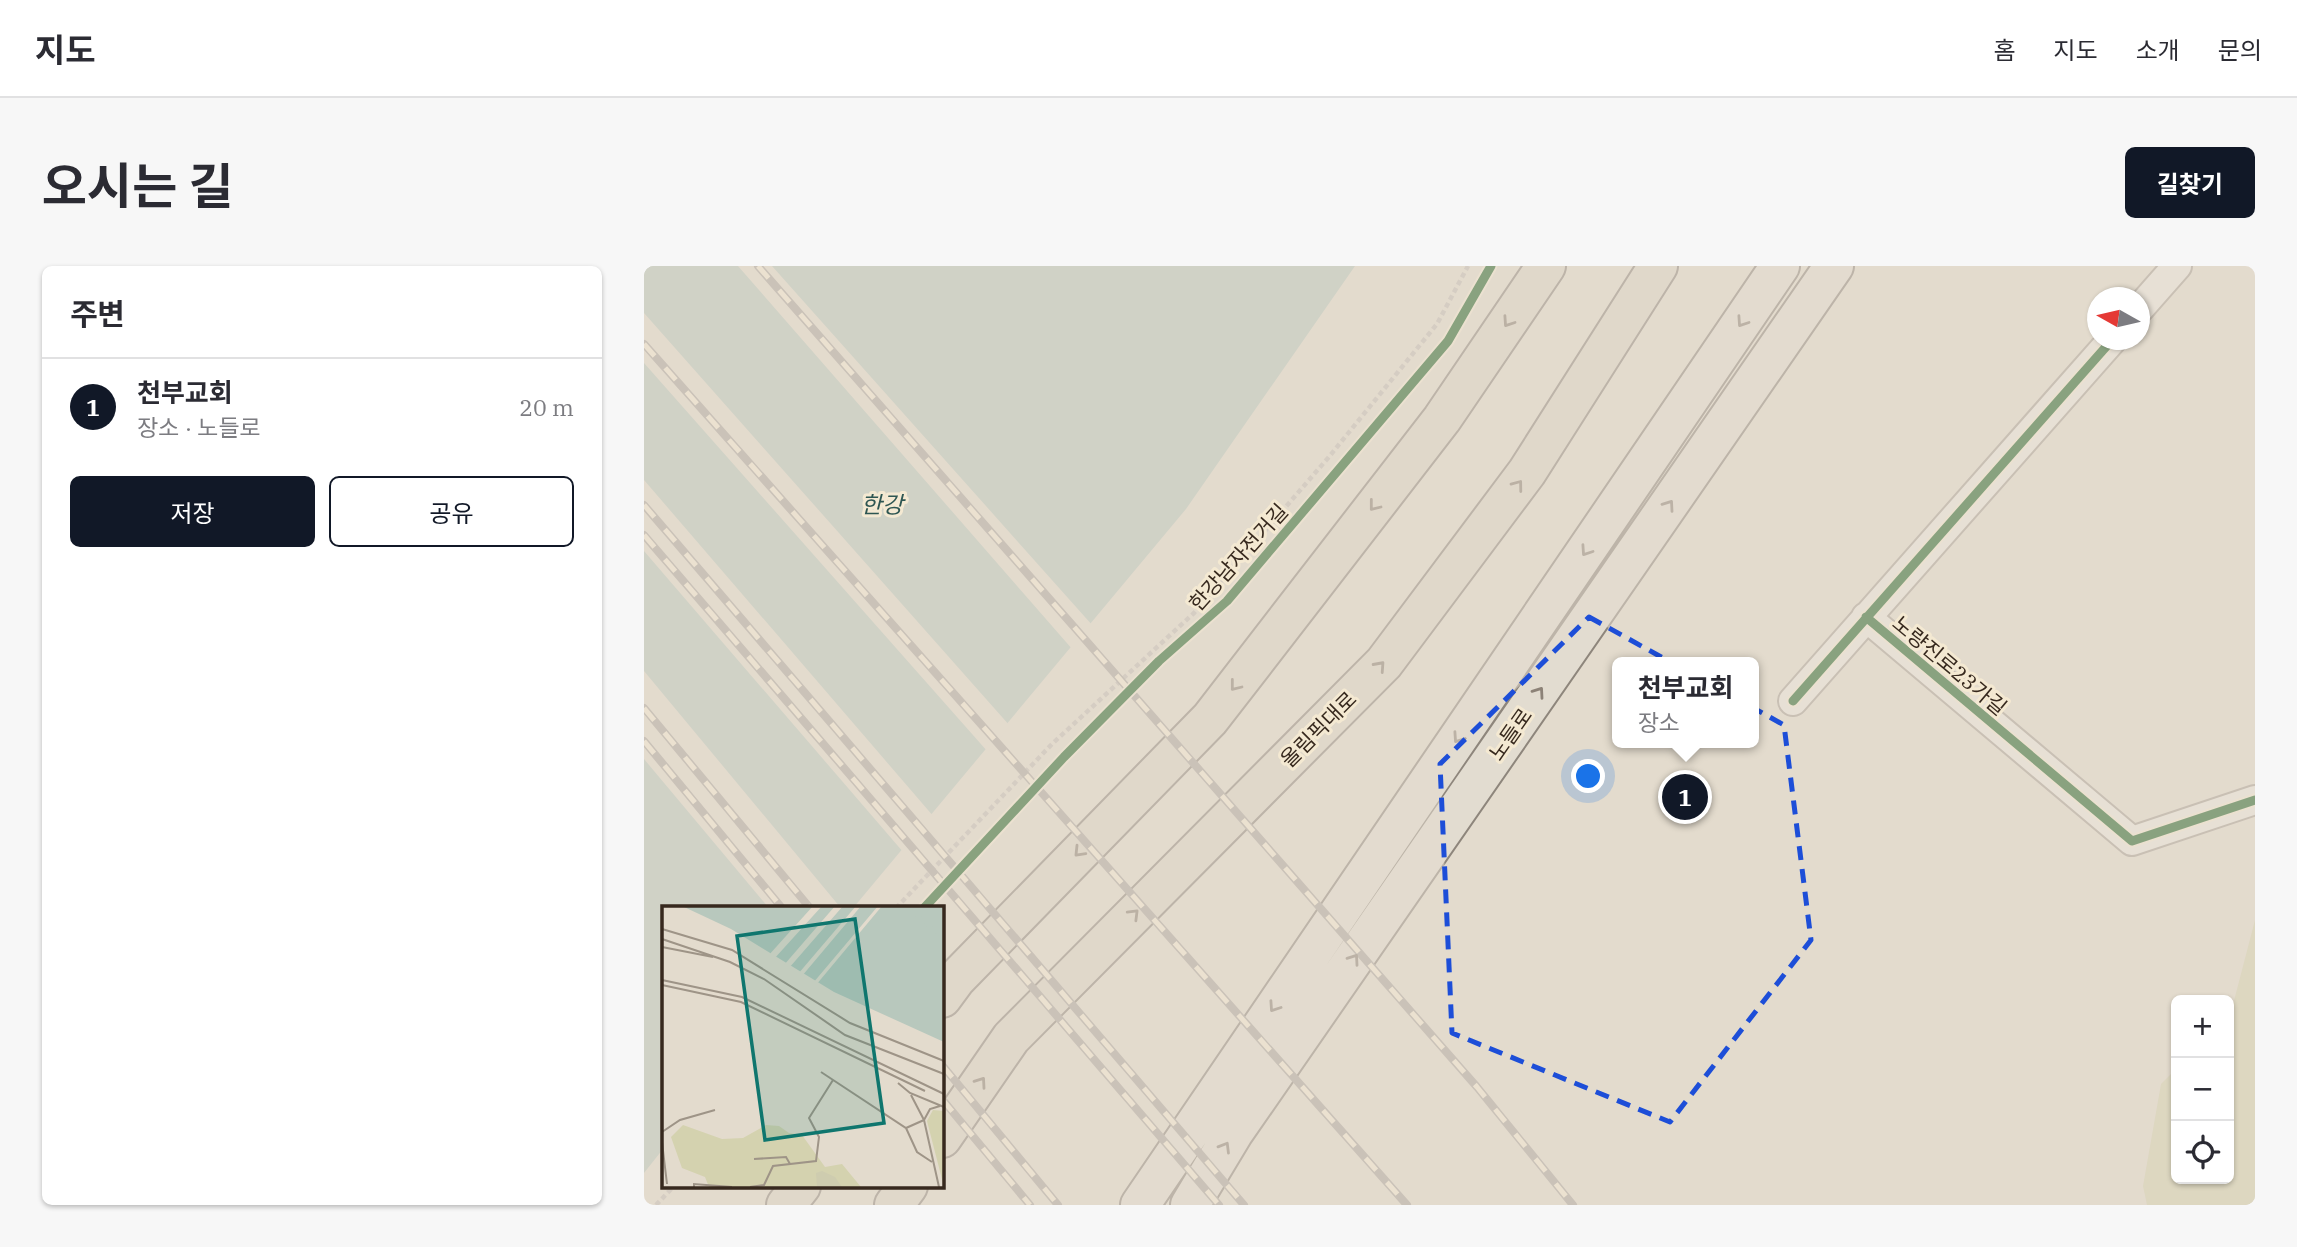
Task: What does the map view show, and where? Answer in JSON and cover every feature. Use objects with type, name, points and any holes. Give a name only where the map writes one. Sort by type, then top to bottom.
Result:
[{"type":"highway","points":[[943,997],[956,979],[1210,719],[1442,419],[1546,266]]},
{"type":"highway","name":"올림픽대로","points":[[943,1137],[1011,1038],[1384,663],[1527,472],[1654,271]]},
{"type":"highway","points":[[786,1205],[799,1188]]},
{"type":"highway","points":[[894,1205],[907,1188]]},
{"type":"main road","name":"노들로","points":[[1140,1205],[1780,266]]},
{"type":"main road","name":"노들로","points":[[1190,1205],[1234,1132],[1834,266]]},
{"type":"street","points":[[2150,297],[2177,266]]},
{"type":"street","name":"노량진로23가길","points":[[2103,350],[1866,617],[2132,841],[2255,800]]},
{"type":"street","points":[[1793,701],[1866,617]]},
{"type":"path","points":[[897,906],[1052,744],[1194,613],[1328,458],[1437,324],[1468,266]]},
{"type":"path","points":[[656,1205],[672,1188]]},
{"type":"highlighted area","points":[[1589,617],[1784,725],[1811,940],[1670,1122],[1452,1033],[1440,764]]},
{"type":"shaded area","points":[[2255,920],[2255,1205],[2147,1205],[2143,1186],[2161,1084],[2171,1074],[2171,1184],[2234,1184],[2234,1001]]},
{"type":"water","name":"한강","points":[[644,266],[1355,266],[1186,509],[855,906],[662,906],[662,1150],[644,1173]]},
{"type":"pier","points":[[738,266],[772,266],[1093,626],[1073,650]]},
{"type":"pier","points":[[644,313],[1010,726],[988,752],[644,363]]},
{"type":"pier","points":[[644,480],[934,817],[904,853],[644,551]]},
{"type":"pier","points":[[644,671],[839,906],[767,906],[644,759]]},
{"type":"railway","points":[[758,266],[1477,1087],[1573,1205]]},
{"type":"railway","points":[[644,344],[1407,1205]]},
{"type":"railway","points":[[644,505],[1244,1205]]},
{"type":"railway","points":[[644,535],[1219,1205]]},
{"type":"railway","points":[[644,708],[808,906]]},
{"type":"railway","points":[[644,741],[780,906]]},
{"type":"railway","points":[[943,1066],[1058,1205]]},
{"type":"railway","points":[[943,1100],[1030,1205]]},
{"type":"cycle path","name":"한강남자전거길","points":[[926,906],[1064,757],[1159,661],[1227,601],[1448,341],[1491,266]]},
{"type":"cycle path","points":[[1793,701],[2103,350]]},
{"type":"cycle path","points":[[1866,617],[2132,841],[2255,800]]},
{"type":"place","name":"천부교회","points":[[1685,797]]}]
